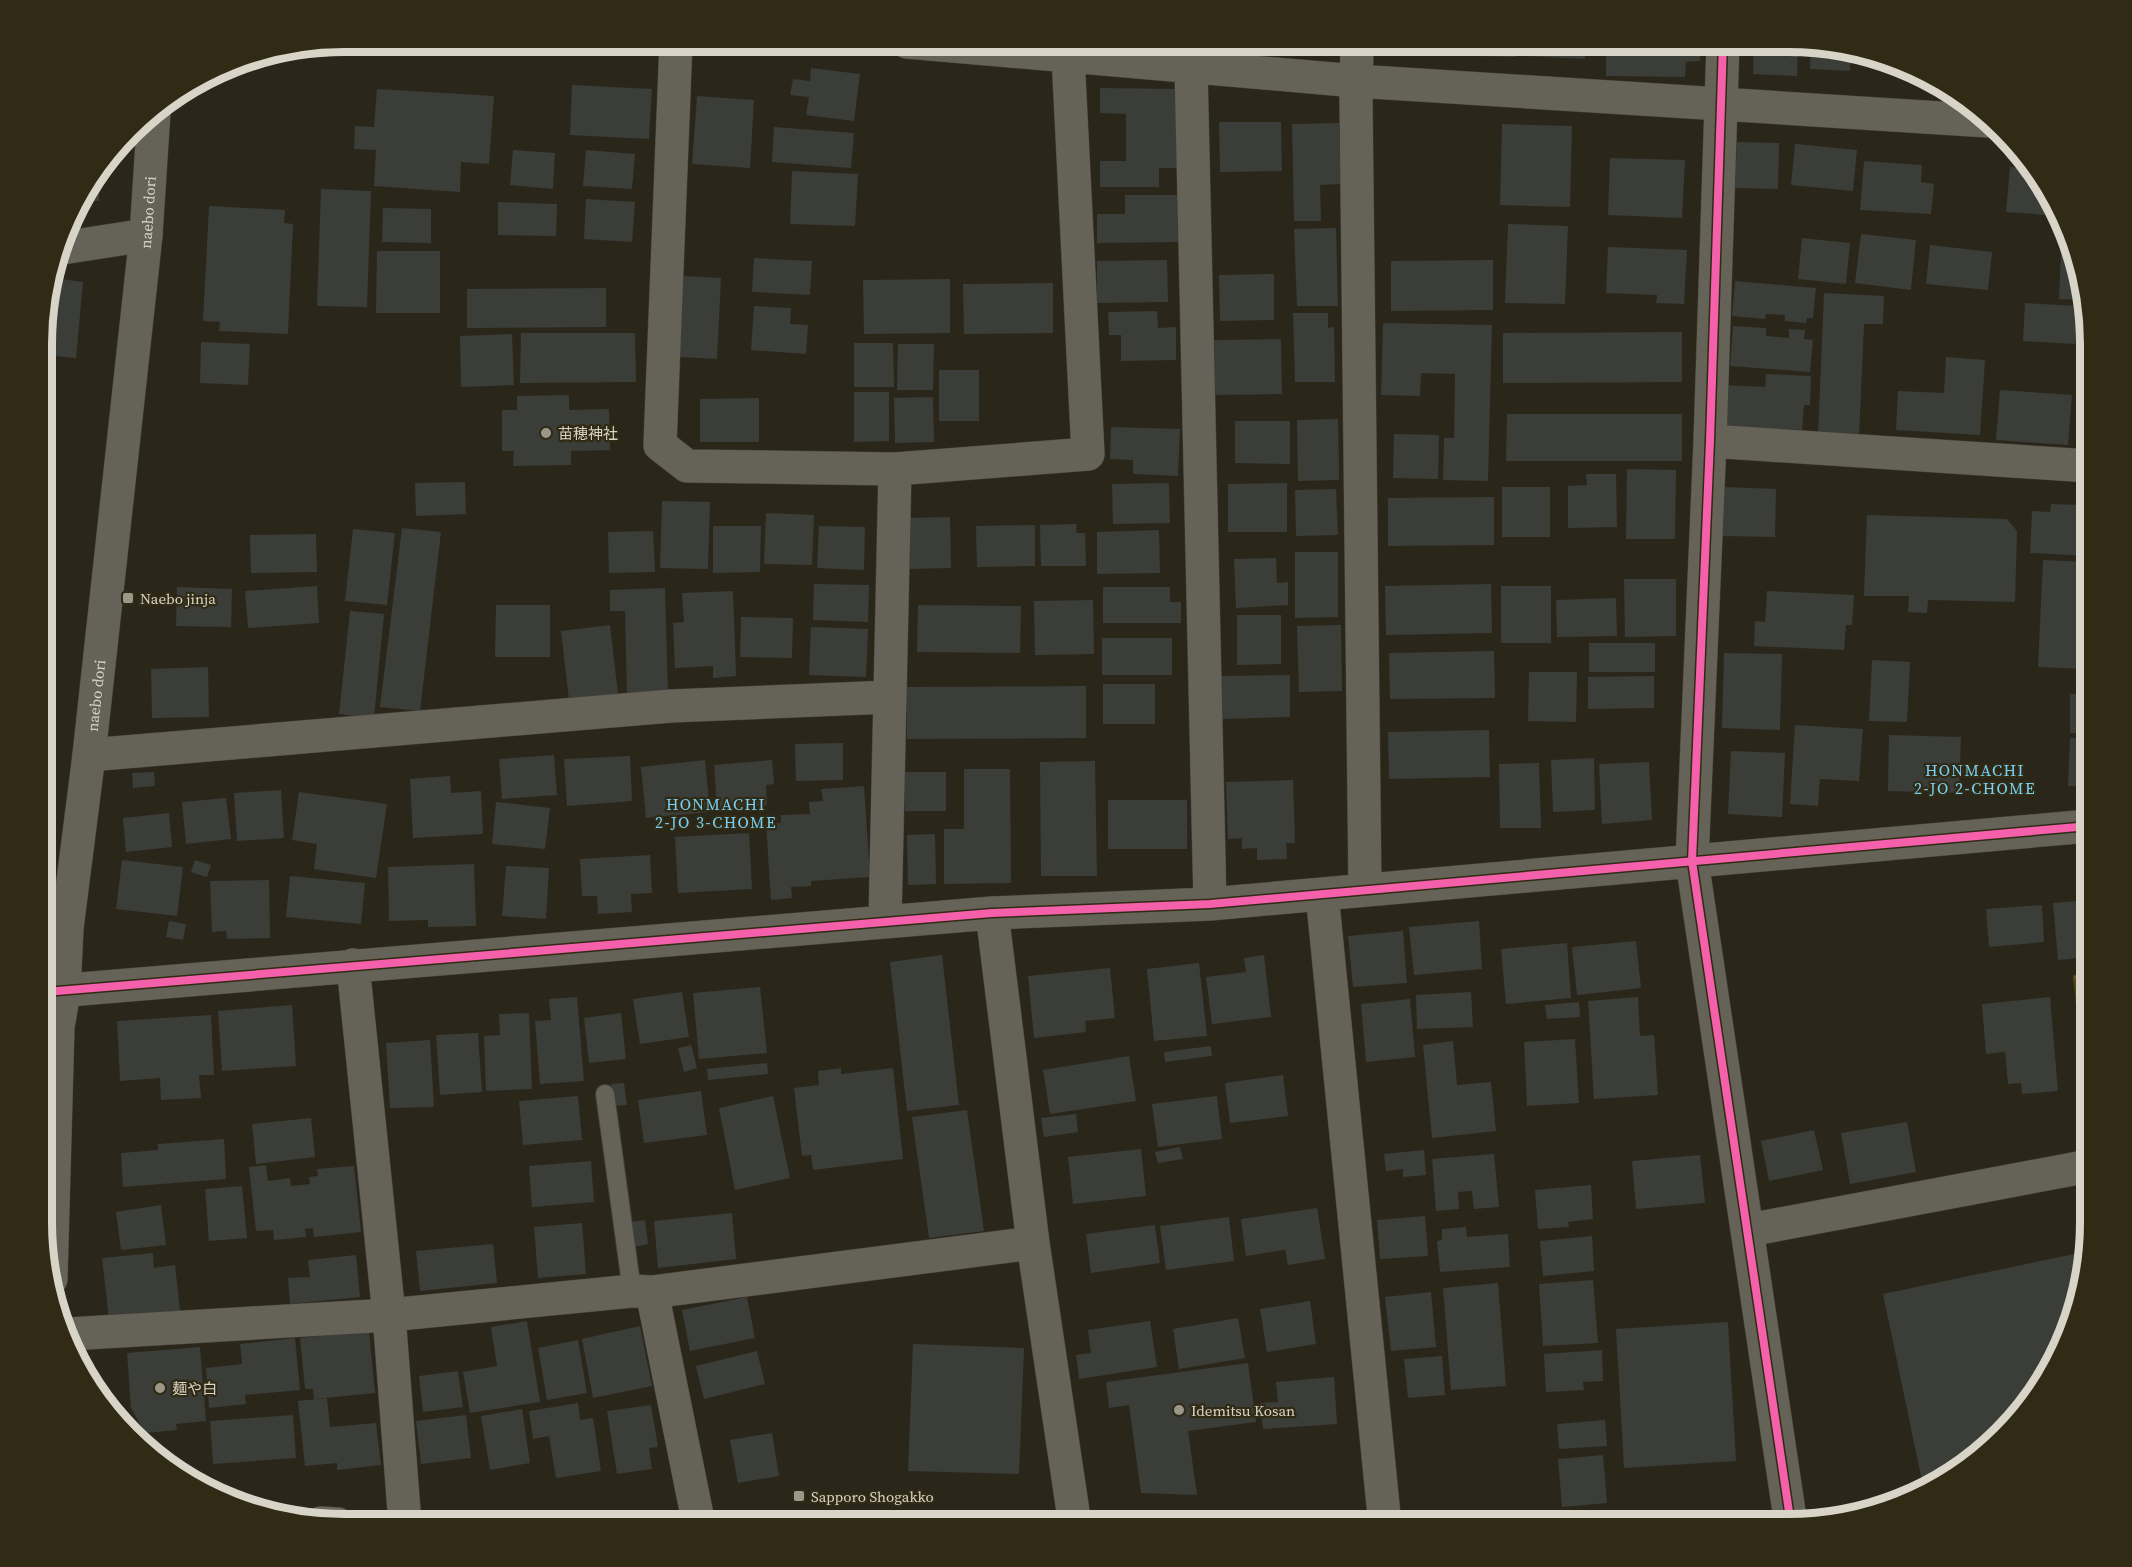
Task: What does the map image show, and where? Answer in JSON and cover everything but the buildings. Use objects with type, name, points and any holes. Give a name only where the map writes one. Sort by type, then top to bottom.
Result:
[{"type":"street","points":[[676,52],[660,445],[687,466],[895,469],[1088,454],[1068,56]]},
{"type":"street","points":[[1022,52],[1356,81],[1974,120]]},
{"type":"street","points":[[1357,52],[1365,890]]},
{"type":"street","points":[[1723,52],[1710,441],[1692,861],[1749,1230],[1790,1514]]},
{"type":"street","points":[[1191,67],[1210,904]]},
{"type":"street","name":"naebo dori","points":[[52,1230],[58,1027],[54,992],[67,928],[89,755],[146,235],[153,124]]},
{"type":"street","points":[[70,247],[146,235]]},
{"type":"street","points":[[1710,441],[2080,465]]},
{"type":"street","points":[[885,921],[895,469]]},
{"type":"street","points":[[89,755],[671,706],[890,697]]},
{"type":"street","points":[[54,992],[885,921],[992,913],[1210,904],[2080,827]]},
{"type":"street","points":[[1322,894],[1384,1514]]},
{"type":"street","points":[[992,913],[1033,1244],[1074,1514]]},
{"type":"street","points":[[353,965],[389,1315],[404,1514]]},
{"type":"street","points":[[1749,1230],[2080,1168]]},
{"type":"street","points":[[75,1334],[389,1315],[642,1291],[1033,1244]]},
{"type":"street","points":[[642,1291],[696,1514]]},
{"type":"lane","points":[[604,1094],[642,1291]]},
{"type":"green space","points":[[2080,974],[2080,1045],[2073,975]]},
{"type":"cycle path","points":[[1723,52],[1710,441],[1692,861],[1789,1514]]},
{"type":"cycle path","points":[[52,991],[992,913],[1210,904],[2080,827]]},
{"type":"place","name":"苗穂神社","points":[[546,433]]},
{"type":"place","name":"Naebo jinja","points":[[128,598]]},
{"type":"place","name":"麺や白","points":[[160,1388]]},
{"type":"place","name":"Idemitsu Kosan","points":[[1179,1410]]},
{"type":"place","name":"Sapporo Shogakko","points":[[799,1496]]},
{"type":"district","name":"HONMACHI 2-JO 2-CHOME","points":[[1975,779]]},
{"type":"district","name":"HONMACHI 2-JO 3-CHOME","points":[[716,813]]}]
